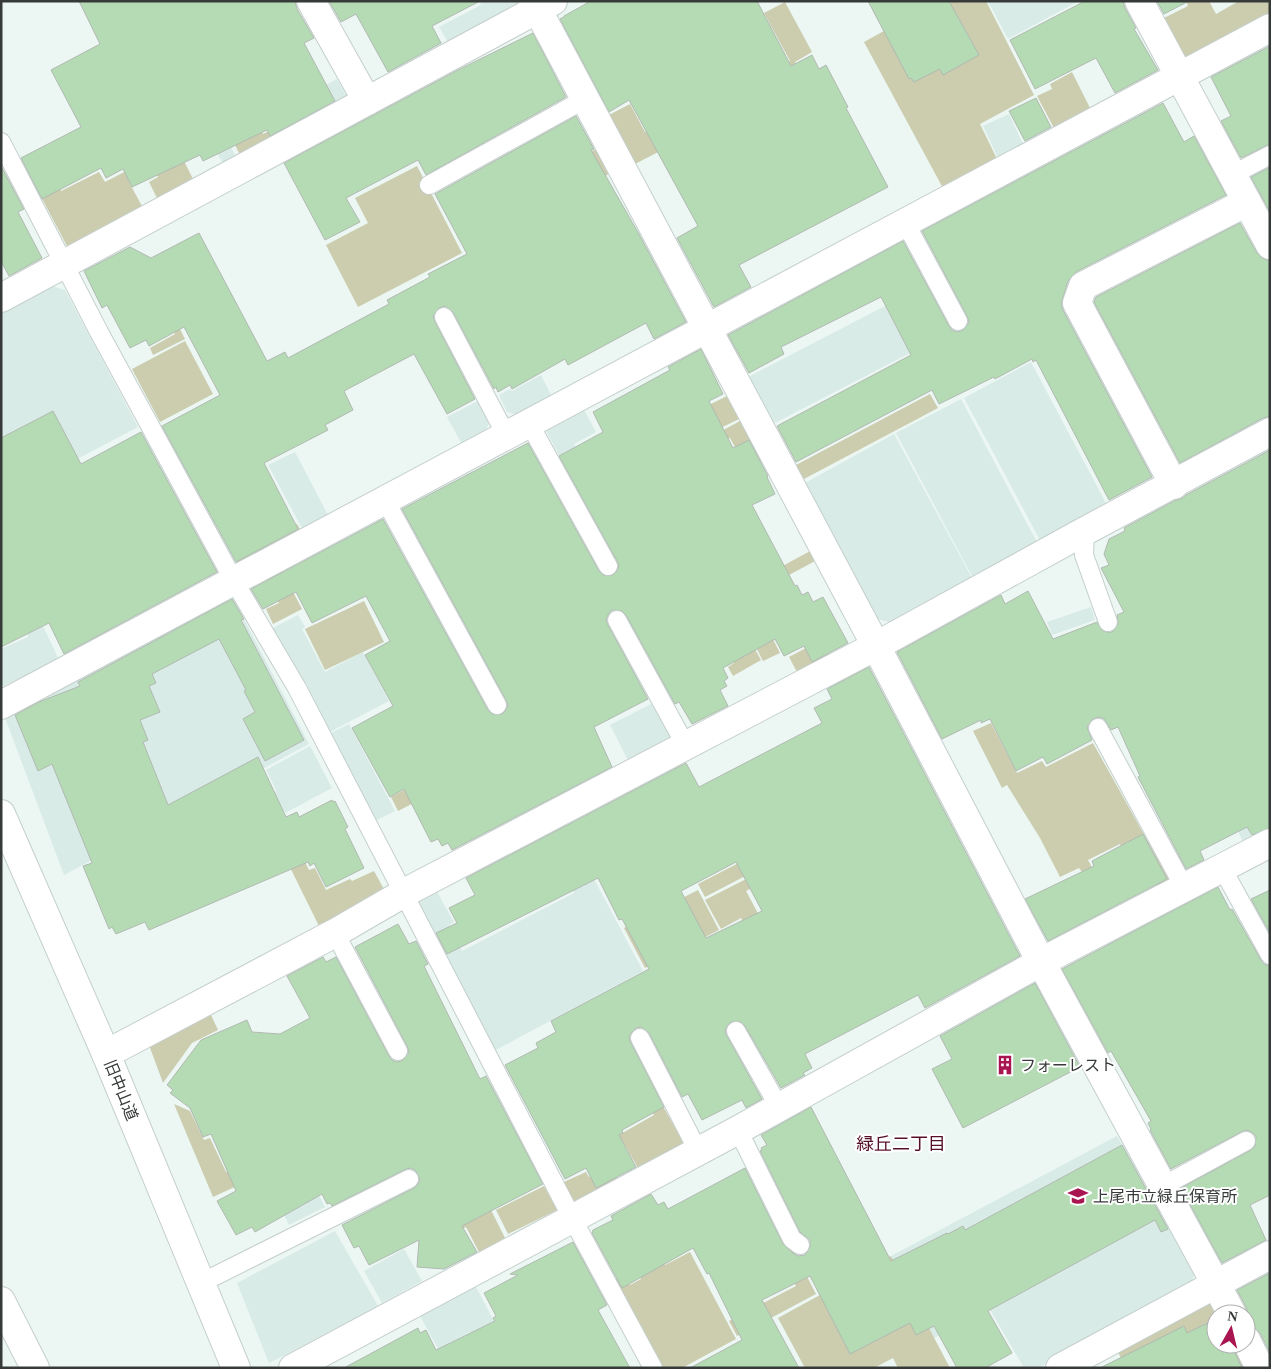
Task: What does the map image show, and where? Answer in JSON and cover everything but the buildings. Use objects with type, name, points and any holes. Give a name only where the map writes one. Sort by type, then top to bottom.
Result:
[{"type":"street","points":[[311,1],[367,101]]},
{"type":"street","points":[[1139,1],[1270,245]]},
{"type":"street","points":[[1,298],[367,101],[541,4],[585,99],[876,646],[1041,962],[1227,1304]]},
{"type":"street","points":[[1,705],[1270,28]]},
{"type":"street","points":[[1174,485],[1078,303],[1083,286],[1247,202]]},
{"type":"street","points":[[106,1054],[335,933],[404,893],[876,646],[1270,432]]},
{"type":"street","name":"旧中山道","points":[[1,814],[106,1054],[236,1368]]},
{"type":"street","points":[[293,1368],[738,1130],[1041,962],[1270,843]]},
{"type":"street","points":[[1072,1365],[1216,1283],[1270,1255]]},
{"type":"street","points":[[1,1301],[35,1368]]},
{"type":"street","points":[[1253,1354],[1260,1368]]},
{"type":"lane","points":[[428,185],[585,99]]},
{"type":"lane","points":[[1,142],[99,332],[234,581],[298,688],[572,1218],[653,1368]]},
{"type":"lane","points":[[1232,175],[1270,155]]},
{"type":"lane","points":[[905,222],[958,321]]},
{"type":"lane","points":[[444,317],[608,566]]},
{"type":"lane","points":[[385,500],[497,705]]},
{"type":"lane","points":[[1085,531],[1084,555],[1108,622]]},
{"type":"lane","points":[[617,620],[686,746]]},
{"type":"lane","points":[[1098,728],[1184,887]]},
{"type":"lane","points":[[1222,868],[1270,955]]},
{"type":"lane","points":[[335,933],[398,1051]]},
{"type":"lane","points":[[736,1031],[779,1107]]},
{"type":"lane","points":[[640,1038],[698,1151]]},
{"type":"lane","points":[[738,1130],[792,1239],[800,1245]]},
{"type":"lane","points":[[1163,1186],[1246,1141]]},
{"type":"lane","points":[[200,1283],[409,1178]]},
{"type":"shaded area","points":[[479,1],[517,1],[520,7],[449,44],[439,27],[481,5]]},
{"type":"shaded area","points":[[988,1],[1079,1],[1008,39]]},
{"type":"shaded area","points":[[337,79],[348,99],[299,125],[286,101]]},
{"type":"shaded area","points":[[205,97],[236,157],[223,164],[192,104]]},
{"type":"shaded area","points":[[1009,114],[1024,146],[998,158],[983,126]]},
{"type":"shaded area","points":[[51,286],[65,290],[138,427],[1,499],[1,312]]},
{"type":"shaded area","points":[[885,306],[910,353],[773,424],[748,377]]},
{"type":"shaded area","points":[[1031,362],[1108,507],[1041,542],[964,398]]},
{"type":"shaded area","points":[[541,375],[552,397],[518,415],[507,412],[499,395],[510,389],[512,391]]},
{"type":"shaded area","points":[[961,399],[1039,546],[974,580],[896,433]]},
{"type":"shaded area","points":[[478,401],[489,422],[485,435],[463,446],[447,417]]},
{"type":"shaded area","points":[[582,406],[596,432],[574,444],[577,450],[561,459],[544,427]]},
{"type":"shaded area","points":[[894,434],[973,580],[892,623],[878,619],[805,483]]},
{"type":"shaded area","points":[[295,452],[329,517],[303,530],[268,465]]},
{"type":"shaded area","points":[[232,596],[309,744],[64,875],[4,715]]},
{"type":"shaded area","points":[[1091,607],[1095,620],[1052,635],[1047,622]]},
{"type":"shaded area","points":[[298,615],[305,627],[302,629],[325,672],[363,652],[389,701],[328,733],[273,628]]},
{"type":"shaded area","points":[[43,626],[59,660],[1,687],[1,649],[28,637],[27,633]]},
{"type":"shaded area","points":[[653,703],[673,741],[630,764],[610,725]]},
{"type":"shaded area","points":[[349,724],[395,811],[375,821],[329,734]]},
{"type":"shaded area","points":[[310,746],[332,788],[285,813],[274,792],[276,790],[266,770]]},
{"type":"shaded area","points":[[562,819],[643,971],[494,1051],[416,901],[436,890],[454,922],[449,925],[462,951],[574,893],[542,830]]},
{"type":"shaded area","points":[[1270,822],[1270,833],[1245,846],[1235,825]]},
{"type":"shaded area","name":"上尾市立緑丘保育所","points":[[1117,1136],[1195,1272],[1191,1287],[1038,1368],[1024,1368],[989,1308],[934,1338],[891,1256]]},
{"type":"shaded area","points":[[298,1155],[325,1207],[289,1225],[263,1173]]},
{"type":"shaded area","points":[[335,1231],[378,1306],[269,1363],[237,1283]]},
{"type":"shaded area","points":[[404,1249],[422,1281],[382,1303],[364,1271]]},
{"type":"shaded area","points":[[475,1285],[519,1368],[484,1360],[470,1332],[438,1349],[419,1314]]},
{"type":"green space","points":[[938,1],[986,1],[1034,95],[980,124],[998,161],[944,190],[864,42]]},
{"type":"green space","points":[[1186,1],[1209,1],[1216,14],[1239,1],[1270,1],[1270,16],[1192,58],[1179,56],[1162,19],[1188,6]]},
{"type":"green space","points":[[785,2],[812,52],[795,62],[797,66],[742,86],[790,61],[764,13]]},
{"type":"green space","points":[[1072,72],[1092,112],[1055,130],[1037,96],[1052,89],[1050,84]]},
{"type":"green space","points":[[630,104],[645,132],[697,105],[749,105],[635,164],[609,115]]},
{"type":"green space","points":[[287,122],[291,130],[240,155],[232,139],[261,130],[263,134]]},
{"type":"green space","points":[[598,148],[611,173],[599,179],[580,157]]},
{"type":"green space","points":[[181,155],[194,181],[158,200],[149,182],[158,177],[148,156]]},
{"type":"green space","points":[[136,166],[129,182],[144,210],[68,248],[36,187],[54,177],[61,191],[99,172],[105,182]]},
{"type":"green space","points":[[417,166],[462,253],[358,307],[326,245],[368,223],[355,198]]},
{"type":"green space","points":[[161,292],[185,339],[153,355],[150,348],[175,334],[154,295]]},
{"type":"green space","points":[[185,341],[213,394],[160,422],[132,369]]},
{"type":"green space","points":[[930,394],[938,408],[804,479],[796,465]]},
{"type":"green space","points":[[727,396],[739,419],[702,437],[691,414]]},
{"type":"green space","points":[[740,421],[761,461],[747,469],[730,438],[720,442],[716,434]]},
{"type":"green space","points":[[297,524],[301,531],[238,563],[231,551],[266,540]]},
{"type":"green space","points":[[812,550],[817,560],[731,606],[761,660],[733,676],[728,667],[734,663],[722,640],[700,611]]},
{"type":"green space","points":[[281,569],[302,609],[273,624],[266,609],[279,603],[265,577]]},
{"type":"green space","points":[[364,601],[384,642],[325,670],[305,629]]},
{"type":"green space","points":[[735,606],[759,612],[780,653],[763,661]]},
{"type":"green space","points":[[821,640],[829,655],[797,672],[789,657]]},
{"type":"green space","points":[[991,723],[1017,773],[1042,761],[1046,767],[1093,743],[1171,883],[1162,888],[1153,884],[1144,890],[1120,844],[1088,860],[1094,871],[1085,876],[1079,868],[1060,877],[1040,838],[1007,785],[1002,788],[973,731]]},
{"type":"green space","points":[[921,768],[928,781],[705,897],[698,884]]},
{"type":"green space","points":[[480,769],[398,811],[391,797],[426,778]]},
{"type":"green space","points":[[283,818],[309,870],[315,868],[326,890],[374,871],[386,893],[319,926],[269,825]]},
{"type":"green space","points":[[750,877],[755,886],[746,891],[789,971],[774,978],[741,918],[721,929],[705,900]]},
{"type":"green space","points":[[698,890],[719,930],[645,968],[624,928]]},
{"type":"green space","points":[[211,1015],[218,1030],[192,1043],[163,1083],[149,1045]]},
{"type":"green space","points":[[642,1070],[684,1143],[638,1168],[619,1135],[654,1115],[631,1076]]},
{"type":"green space","points":[[174,1104],[190,1111],[204,1140],[210,1138],[226,1172],[230,1170],[254,1178],[213,1197]]},
{"type":"green space","points":[[611,1166],[618,1180],[574,1202],[564,1182],[586,1172],[589,1177]]},
{"type":"green space","points":[[544,1186],[557,1210],[508,1234],[496,1210]]},
{"type":"green space","points":[[490,1208],[505,1238],[479,1252],[466,1227],[450,1235],[465,1217]]},
{"type":"green space","points":[[788,1240],[816,1294],[737,1336],[729,1321],[796,1286],[775,1247]]},
{"type":"green space","points":[[690,1252],[736,1339],[682,1368],[661,1368],[614,1279],[624,1275],[630,1285],[641,1279],[639,1274],[663,1262],[665,1265]]},
{"type":"green space","points":[[891,1256],[950,1368],[898,1368],[893,1358],[874,1368],[805,1368],[778,1318]]},
{"type":"green space","points":[[1207,1302],[1212,1304],[1206,1304],[1206,1354],[1241,1354],[1248,1368],[1127,1368],[1117,1351]]},
{"type":"place","name":"フォーレスト","points":[[1005,1065]]},
{"type":"place","name":"上尾市立緑丘保育所","points":[[1078,1196]]},
{"type":"district","name":"緑丘二丁目","points":[[901,1144]]}]
